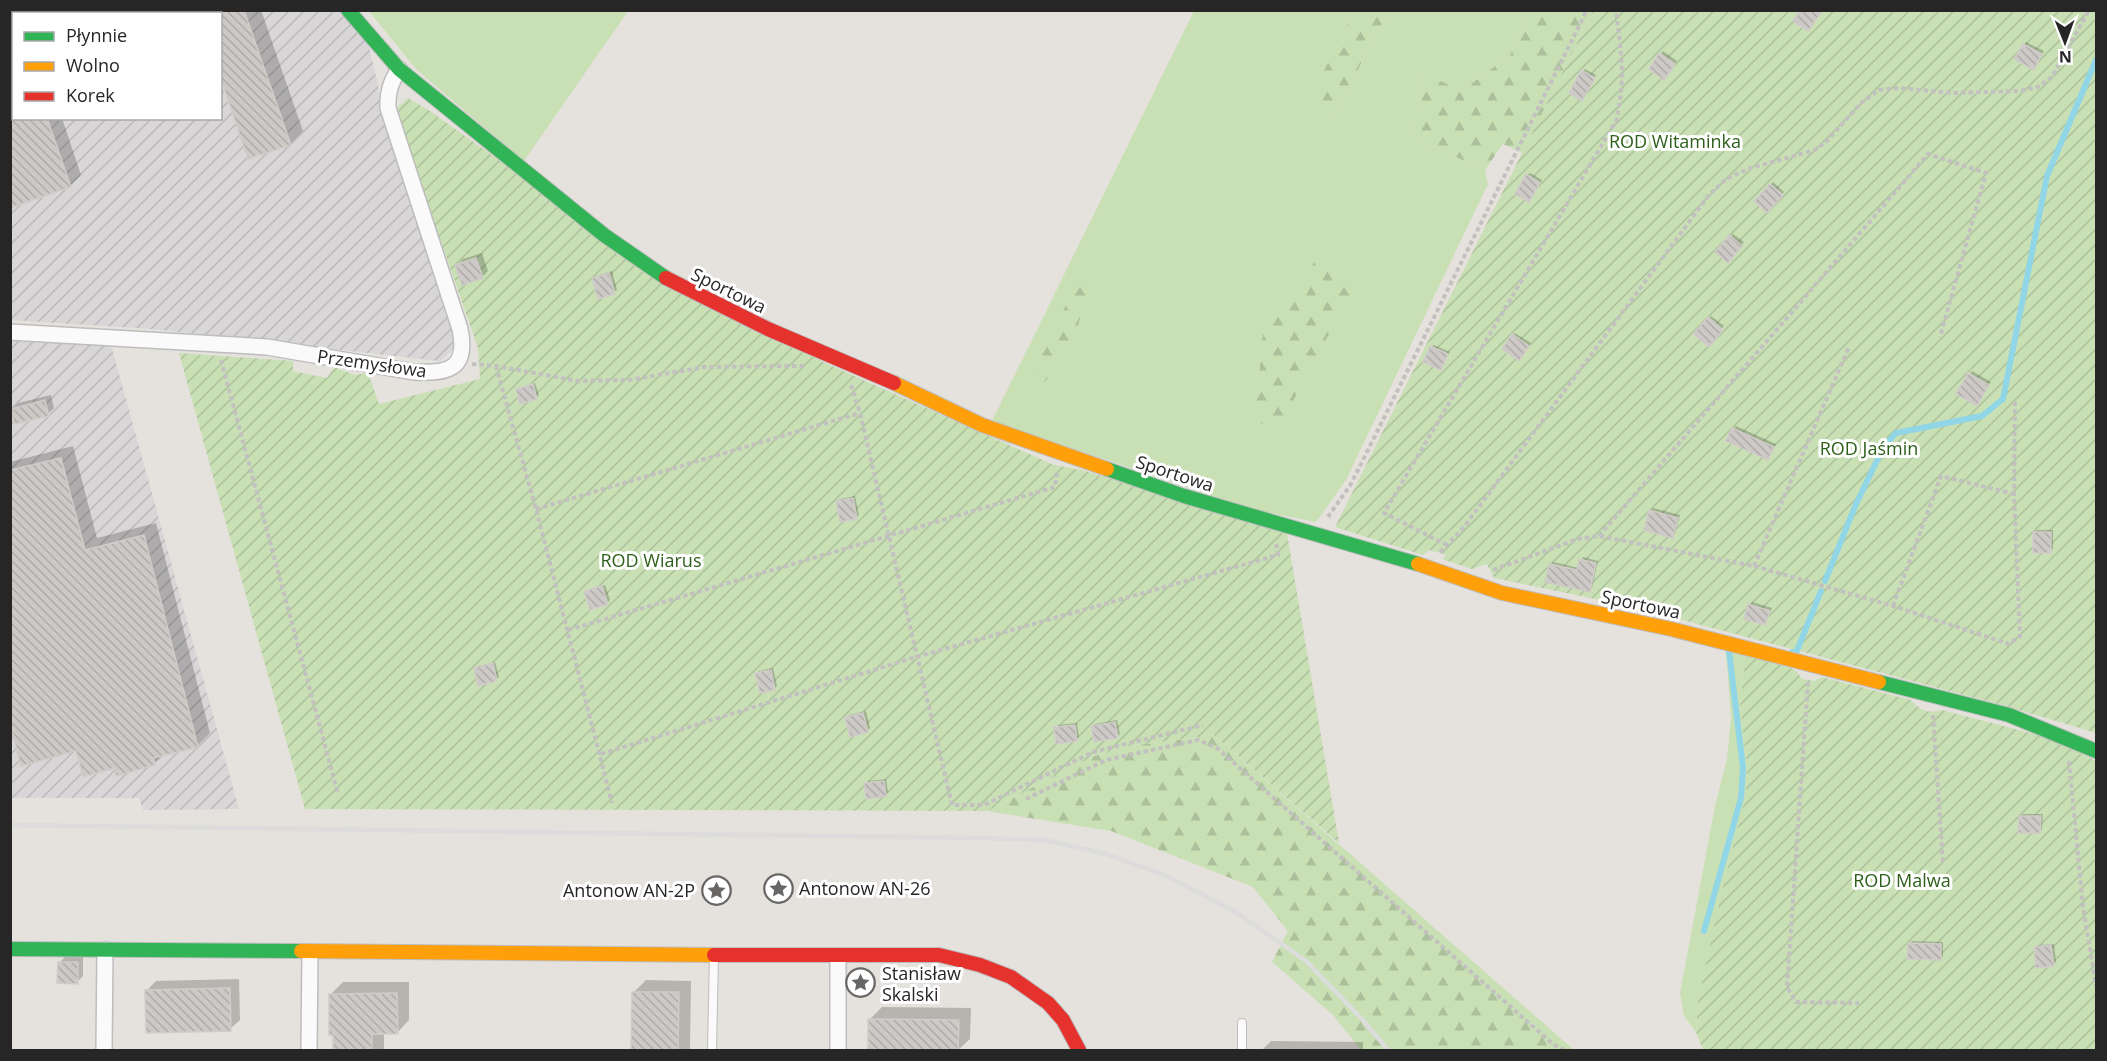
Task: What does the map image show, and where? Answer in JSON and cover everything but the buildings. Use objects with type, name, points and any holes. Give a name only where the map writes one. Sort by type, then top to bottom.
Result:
[{"type":"street","name":"Sportowa","points":[[348,10],[399,69],[604,235],[670,281],[768,329],[912,391],[982,425],[1184,496],[1391,555],[1502,593],[1682,632],[2009,715],[2097,751]]},
{"type":"street","name":"Przemysłowa","points":[[10,332],[267,347],[428,373],[452,367],[458,363],[462,353],[460,329],[388,108],[390,83],[399,69]]},
{"type":"street","points":[[10,949],[939,956],[980,965],[1011,977],[1048,1003],[1063,1020],[1079,1050]]},
{"type":"street","points":[[104,1050],[105,950]]},
{"type":"street","points":[[309,1050],[310,952]]},
{"type":"street","points":[[838,956],[838,1050]]},
{"type":"lane","points":[[712,1050],[714,956]]},
{"type":"lane","points":[[1242,1023],[1242,1050]]},
{"type":"path","points":[[1317,534],[1351,484],[1587,10]]},
{"type":"path","points":[[1447,545],[1384,513],[1616,121],[1622,97],[1623,68],[1616,10]]},
{"type":"path","points":[[1440,553],[1464,527],[1709,195],[1726,179],[1748,169],[1815,150],[1827,141],[1861,103],[1879,90],[1898,88],[1953,93],[2020,91],[2038,87],[2052,77],[2089,10]]},
{"type":"path","points":[[1599,536],[1928,154],[1986,173],[1940,337]]},
{"type":"path","points":[[1754,566],[1849,347]]},
{"type":"path","points":[[219,356],[338,794]]},
{"type":"path","points":[[479,365],[578,381],[629,380],[705,367],[807,366]]},
{"type":"path","points":[[496,366],[536,509],[612,803]]},
{"type":"path","points":[[849,380],[860,413],[952,805],[984,805],[1093,752],[1203,725]]},
{"type":"path","points":[[1491,571],[1578,538],[1599,536],[1754,566],[1893,606],[2009,644],[2020,636],[2014,494],[2015,400]]},
{"type":"path","points":[[536,509],[860,413]]},
{"type":"path","points":[[568,630],[1055,487],[1058,466]]},
{"type":"path","points":[[1893,606],[1941,476],[2014,494]]},
{"type":"path","points":[[601,754],[916,657],[1278,555],[1276,538]]},
{"type":"path","points":[[1808,681],[1787,987],[1796,1002],[1859,1003]]},
{"type":"path","points":[[1933,713],[1943,864]]},
{"type":"path","points":[[1026,799],[1106,760],[1198,740],[1217,748],[1554,1045],[1565,1050]]},
{"type":"path","points":[[2069,757],[2083,907],[2097,986]]},
{"type":"shaded area","points":[[10,11],[346,11],[369,47],[378,85],[380,109],[455,330],[453,350],[440,361],[152,329],[11,320]]},
{"type":"shaded area","points":[[10,339],[111,345],[239,809],[143,810],[139,798],[11,798]]},
{"type":"green space","points":[[369,11],[628,11],[524,161],[417,70]]},
{"type":"green space","points":[[1194,11],[1355,11],[1308,103],[1333,116],[1389,11],[1531,11],[1510,55],[1463,90],[1422,75],[1413,138],[1485,170],[1488,184],[1346,480],[1316,522],[1251,509],[992,421]]},
{"type":"green space","points":[[1355,11],[1389,11],[1333,116],[1307,103]]},
{"type":"green space","points":[[1531,11],[1593,11],[1523,153],[1503,144],[1485,170],[1413,138],[1422,74],[1463,90],[1510,55]]},
{"type":"green space","points":[[1593,11],[2096,11],[2096,733],[2006,706],[1630,606],[1494,578],[1487,564],[1472,569],[1442,559],[1447,555],[1429,550],[1423,555],[1335,527]]},
{"type":"green space","name":"ROD Wiarus","points":[[408,98],[511,169],[617,254],[825,363],[1054,465],[1082,470],[1287,533],[1339,843],[1214,735],[1129,746],[1094,756],[987,811],[305,809],[179,353],[293,361],[293,371],[327,378],[334,367],[355,375],[368,373],[379,404],[480,379],[478,348],[399,121],[398,107]]},
{"type":"green space","points":[[1320,256],[1351,293],[1277,431],[1255,420],[1264,322]]},
{"type":"green space","points":[[1084,267],[1092,272],[1072,349],[1040,387],[1028,384]]},
{"type":"green space","points":[[1726,651],[1745,655],[1740,707],[1747,766],[1746,794],[1698,1001],[1696,1032],[1684,1016],[1680,993],[1715,806],[1727,759],[1731,717]]},
{"type":"green space","name":"ROD Malwa","points":[[1745,655],[1791,668],[1802,679],[1814,681],[1822,677],[1911,700],[1925,711],[1942,710],[2053,739],[2096,761],[2096,1050],[1703,1050],[1696,1032],[1698,1001],[1746,794],[1747,766],[1740,707]]},
{"type":"green space","points":[[1214,735],[1574,1050],[1361,1050],[1333,1015],[1272,962],[1288,931],[1253,887],[1111,831],[987,811],[1094,756],[1129,746]]},
{"type":"waterway","points":[[1825,581],[1856,504],[1884,446],[1896,433],[1982,416],[2003,399],[2047,176],[2096,60]]},
{"type":"waterway","points":[[1792,652],[1796,653],[1821,591]]},
{"type":"waterway","points":[[1704,931],[1741,798],[1743,768],[1729,651]]},
{"type":"railway","points":[[10,825],[1045,840],[1106,854],[1164,875],[1236,912],[1306,961],[1362,1019],[1388,1050]]},
{"type":"traffic: fast","points":[[348,10],[399,69],[604,235],[666,278]]},
{"type":"traffic: fast","points":[[1107,469],[1184,496],[1418,564]]},
{"type":"traffic: fast","points":[[1879,682],[2009,715],[2096,751]]},
{"type":"traffic: fast","points":[[10,949],[301,951]]},
{"type":"traffic: slow","points":[[894,383],[982,425],[1107,469]]},
{"type":"traffic: slow","points":[[1418,564],[1502,593],[1671,629],[1879,682]]},
{"type":"traffic: slow","points":[[301,951],[714,955]]},
{"type":"traffic: jam","points":[[666,278],[768,329],[894,383]]},
{"type":"traffic: jam","points":[[714,955],[939,955],[980,965],[1011,977],[1048,1003],[1063,1020],[1079,1050]]},
{"type":"place","name":"Antonow AN-26","points":[[778,888]]},
{"type":"place","name":"Antonow AN-2P","points":[[716,890]]},
{"type":"place","name":"Stanisław Skalski","points":[[861,983]]},
{"type":"park label","name":"ROD Witaminka","points":[[1675,141]]},
{"type":"park label","name":"ROD Jaśmin","points":[[1869,448]]}]
